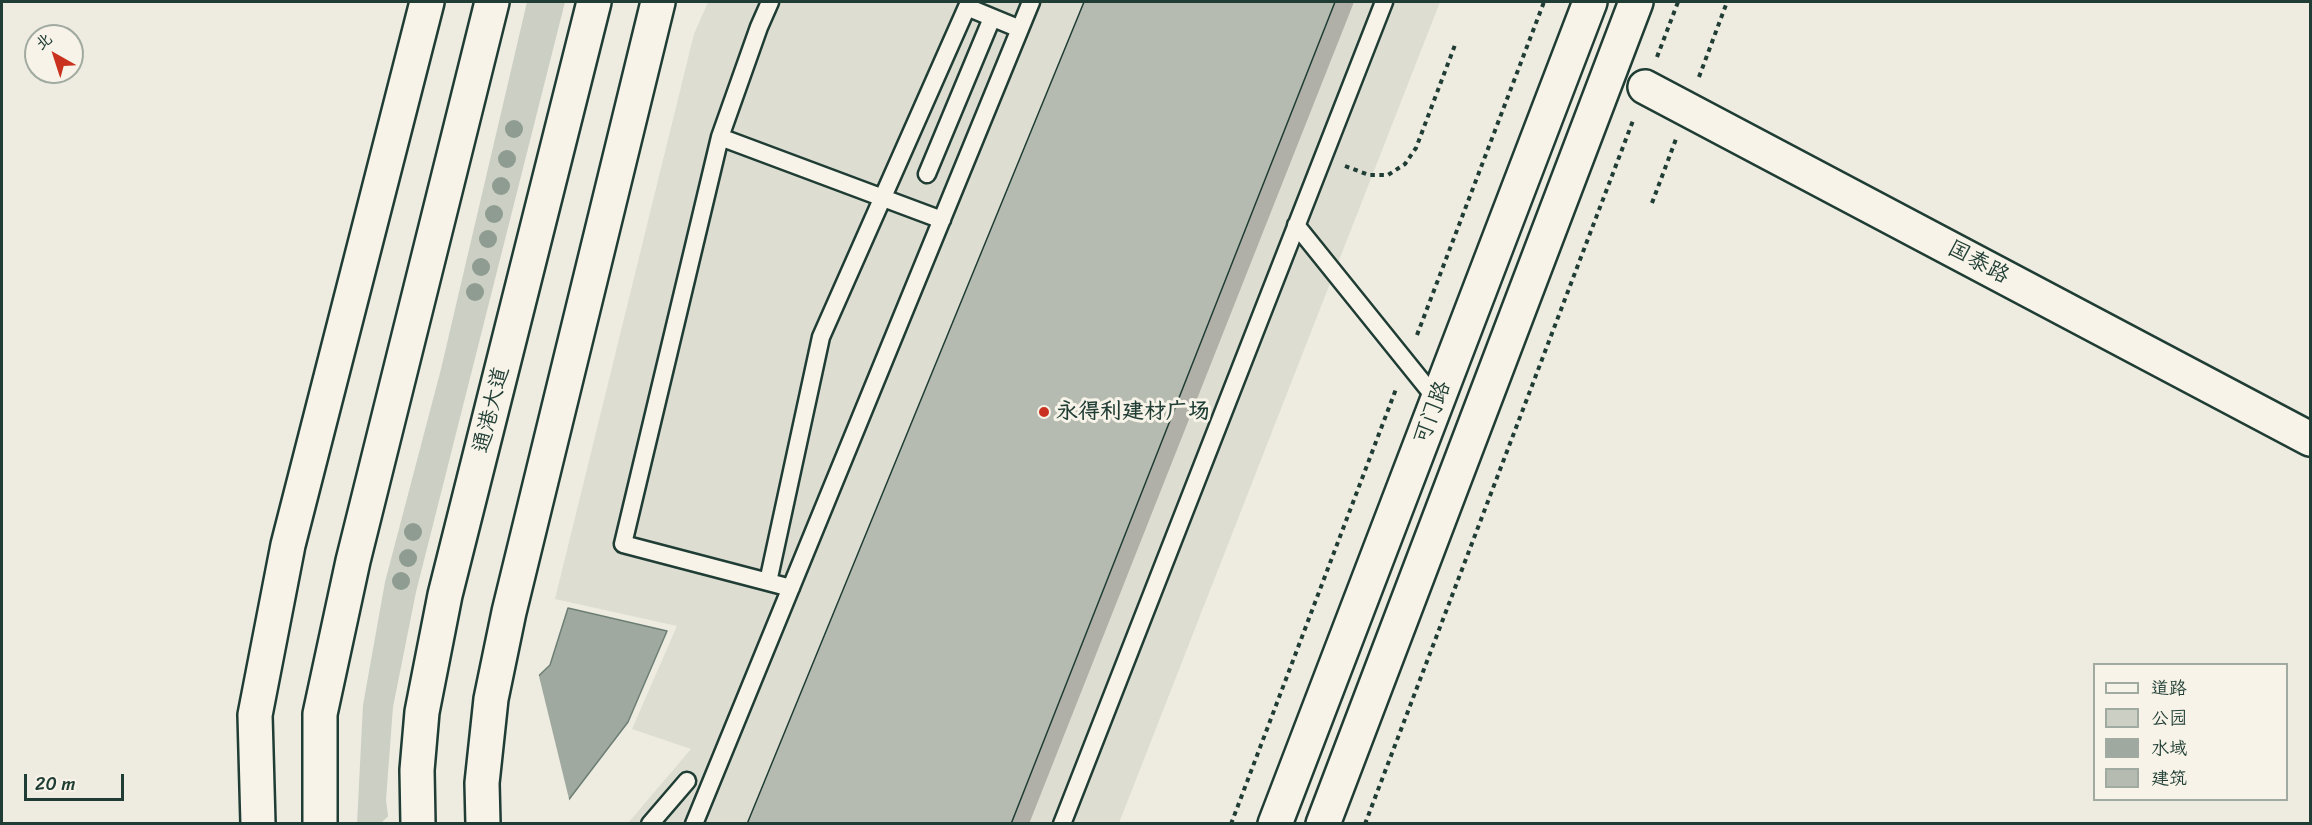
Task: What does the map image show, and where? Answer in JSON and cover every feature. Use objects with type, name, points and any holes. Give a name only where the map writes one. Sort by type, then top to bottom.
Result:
[{"type":"main road","points":[[258,824],[255,715],[288,545],[427,2]]},
{"type":"main road","points":[[320,824],[320,714],[353,561],[492,2]]},
{"type":"main road","name":"通港大道","points":[[417,824],[417,771],[422,712],[445,595],[594,2]]},
{"type":"main road","points":[[483,824],[482,783],[491,699],[509,612],[658,2]]},
{"type":"main road","name":"可门路","points":[[1275,824],[1590,2]]},
{"type":"main road","name":"可门路","points":[[1323,824],[1636,2]]},
{"type":"main road","name":"国泰路","points":[[1646,87],[2310,439]]},
{"type":"lane","points":[[770,2],[720,137],[623,544],[791,588]]},
{"type":"lane","points":[[694,824],[1031,2]]},
{"type":"lane","points":[[1062,824],[1384,2]]},
{"type":"lane","points":[[768,582],[821,337],[967,7],[1020,29]]},
{"type":"lane","points":[[927,174],[992,18]]},
{"type":"lane","points":[[720,137],[942,220]]},
{"type":"lane","points":[[1296,225],[1437,400]]},
{"type":"lane","points":[[650,824],[687,782]]},
{"type":"path","points":[[1231,824],[1544,2]]},
{"type":"path","points":[[1365,824],[1678,2]]},
{"type":"path","points":[[1697,81],[1727,2]]},
{"type":"path","points":[[1323,158],[1369,175],[1388,175],[1405,164],[1416,148],[1455,45]]},
{"type":"path","points":[[1652,203],[1678,132]]},
{"type":"shaded area","points":[[708,2],[1440,2],[1119,823],[628,823],[691,749],[632,729],[677,626],[555,599],[694,34]]},
{"type":"green space","points":[[527,2],[565,2],[416,592],[393,707],[386,800],[389,823],[357,824],[363,705],[385,582],[441,369]]},
{"type":"water","points":[[568,608],[667,631],[628,722],[567,802],[384,824],[550,665]]},
{"type":"pier","points":[[538,672],[570,803],[568,806],[548,824],[381,823]]},
{"type":"building","name":"永得利建材广场","points":[[1084,2],[1335,2],[1011,824],[747,824]]},
{"type":"place","name":"永得利建材广场","points":[[1044,412]]}]
